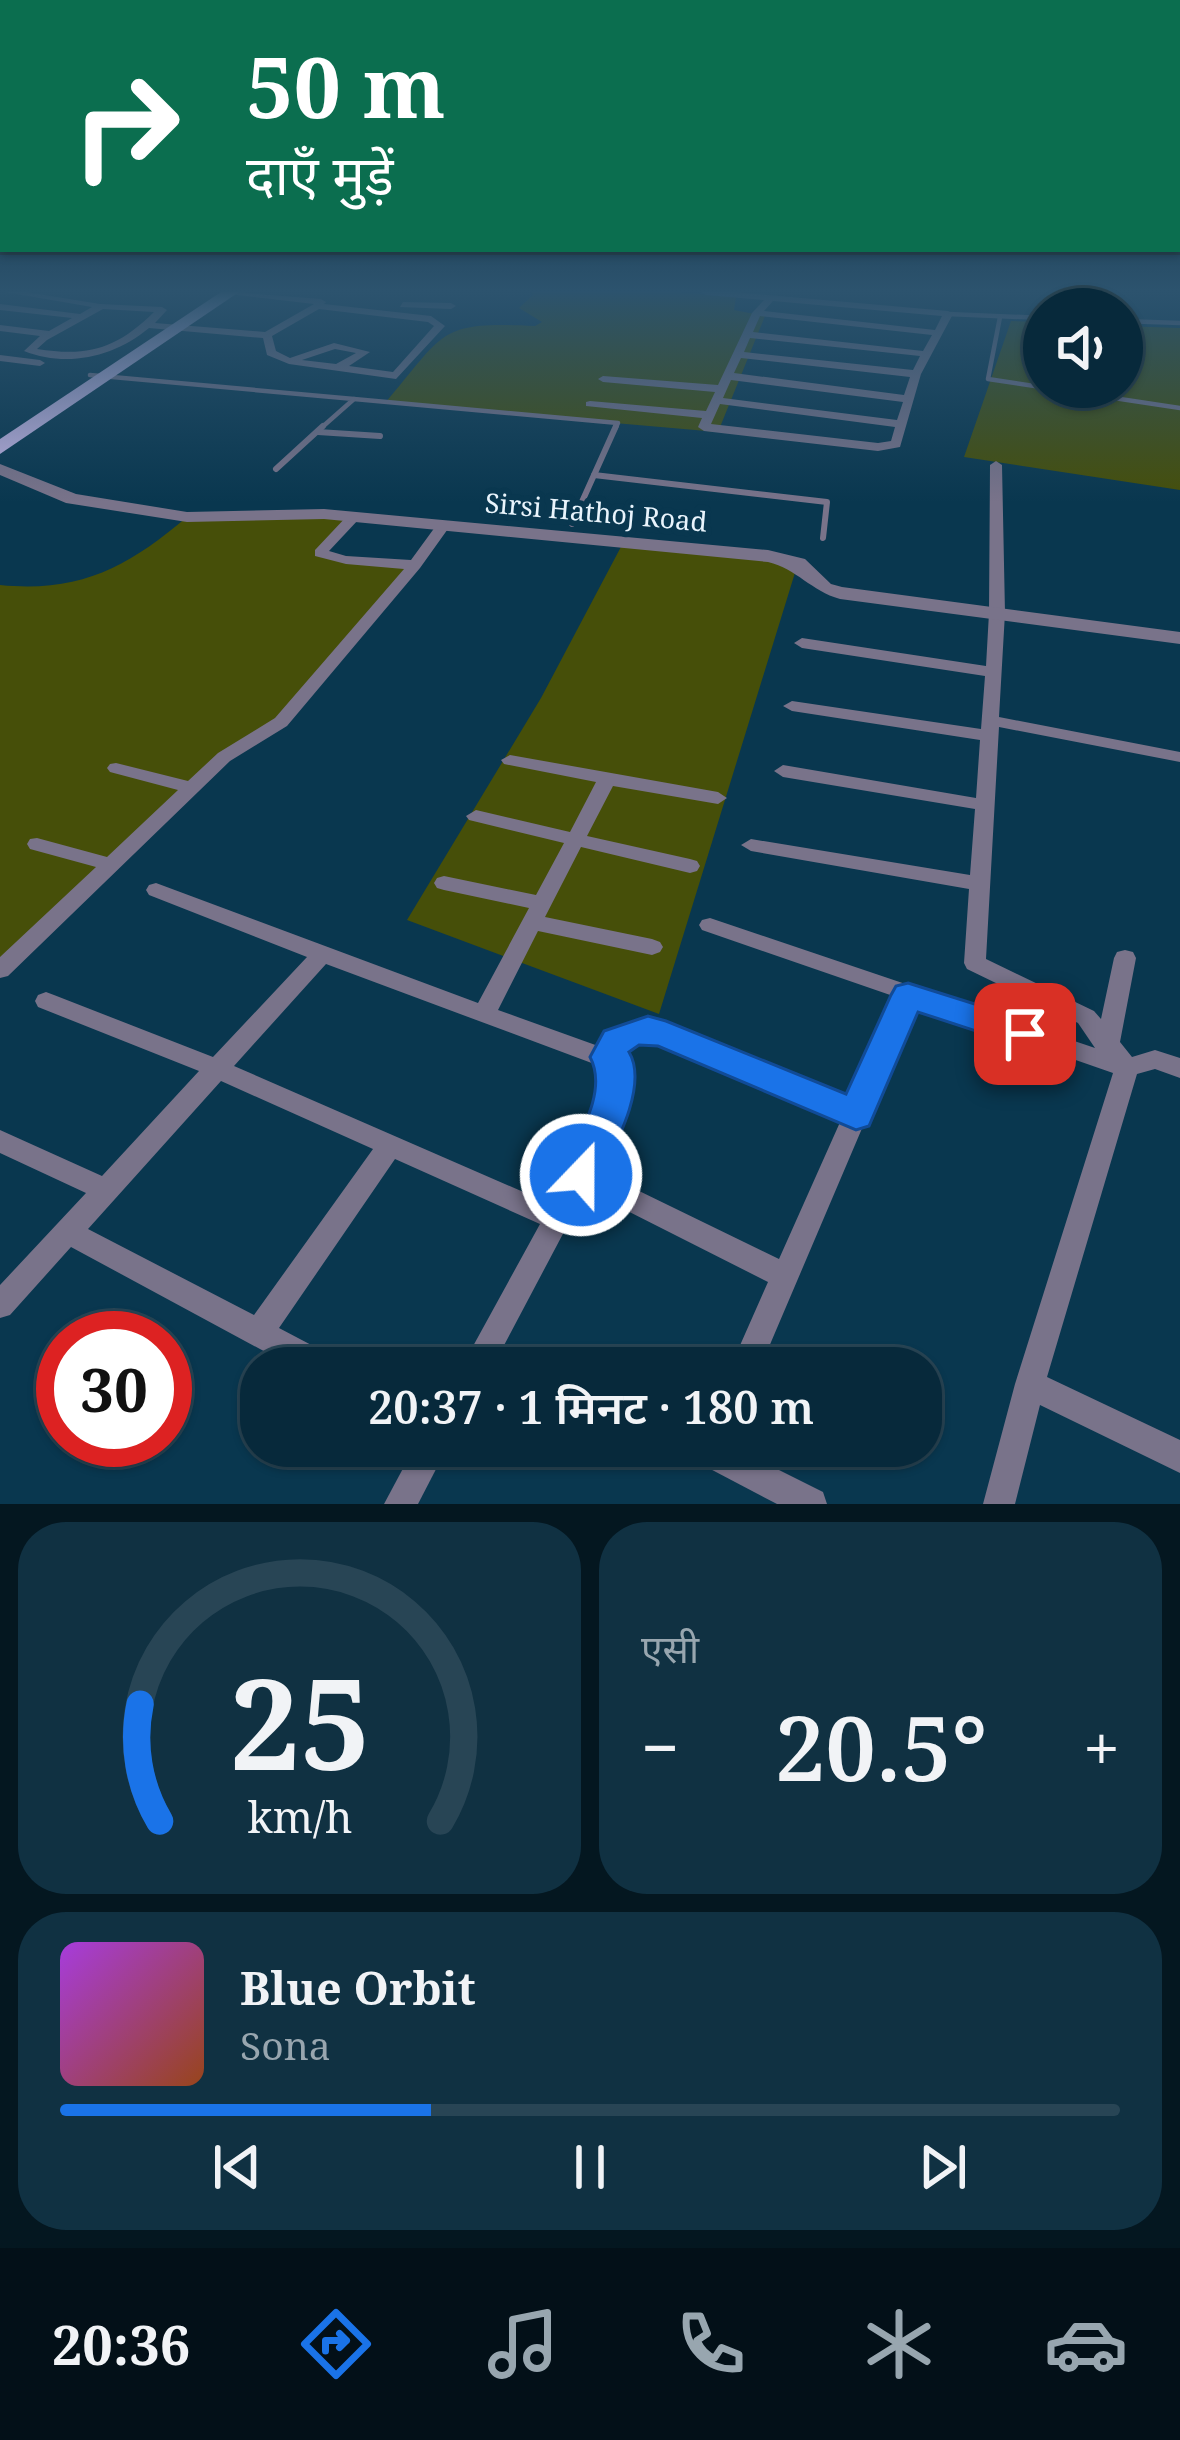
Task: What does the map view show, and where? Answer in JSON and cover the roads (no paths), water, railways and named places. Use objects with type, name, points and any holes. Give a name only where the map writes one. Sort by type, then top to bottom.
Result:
[{"type":"main road","points":[[0,448],[114,362]]},
{"type":"main road","points":[[0,436],[98,374]]},
{"type":"street","points":[[26,362],[98,374]]},
{"type":"street","points":[[298,362],[395,376],[407,362]]},
{"type":"street","points":[[338,368],[348,362]]},
{"type":"street","points":[[737,362],[702,424],[712,429],[878,447],[896,444],[898,424],[922,362]]},
{"type":"street","points":[[800,362],[916,374]]},
{"type":"street","points":[[729,376],[908,399]]},
{"type":"street","points":[[602,379],[898,424]]},
{"type":"street","points":[[590,404],[707,415]]},
{"type":"street","points":[[996,465],[997,613],[975,963],[1085,1017],[1114,1058]]},
{"type":"street","name":"Sirsi Hathoj Road","points":[[0,469],[72,499],[187,517],[323,514],[768,556],[798,563],[824,588],[841,593],[1180,638]]},
{"type":"street","points":[[352,519],[320,553],[346,560],[415,565]]},
{"type":"street","points":[[3,964],[224,757],[281,722],[443,526]]},
{"type":"street","points":[[802,643],[993,672]]},
{"type":"street","points":[[792,706],[990,728],[1180,757]]},
{"type":"street","points":[[510,760],[718,797]]},
{"type":"street","points":[[116,768],[190,788]]},
{"type":"street","points":[[783,771],[985,805]]},
{"type":"street","points":[[484,1012],[608,779]]},
{"type":"street","points":[[476,816],[690,866]]},
{"type":"street","points":[[38,844],[108,864]]},
{"type":"street","points":[[751,844],[980,884]]},
{"type":"street","points":[[445,883],[652,947]]},
{"type":"street","points":[[157,890],[617,1063],[617,1088],[581,1175],[488,1347]]},
{"type":"street","points":[[710,925],[908,995],[1114,1058],[1155,1059],[1180,1068]]},
{"type":"street","points":[[0,1305],[322,954]]},
{"type":"street","points":[[998,1504],[1114,1058],[1125,958]]},
{"type":"street","points":[[754,1347],[908,995]]},
{"type":"street","points":[[46,1001],[216,1068],[560,1220]]},
{"type":"street","points":[[608,1057],[617,1040],[648,1030],[856,1115]]},
{"type":"street","points":[[0,1141],[104,1189]]},
{"type":"street","points":[[258,1333],[390,1146]]},
{"type":"street","points":[[581,1175],[785,1276]]},
{"type":"street","points":[[66,1231],[285,1347]]},
{"type":"street","points":[[1030,1384],[1180,1457]]},
{"type":"street","points":[[400,1504],[420,1467]]},
{"type":"street","points":[[740,1467],[811,1504]]},
{"type":"lane","points":[[988,362],[988,379],[998,384],[1180,408]]},
{"type":"lane","points":[[98,374],[618,423],[572,524]]},
{"type":"lane","points":[[276,469],[354,399]]},
{"type":"lane","points":[[318,432],[380,436]]},
{"type":"lane","points":[[594,475],[826,502],[823,538]]}]
